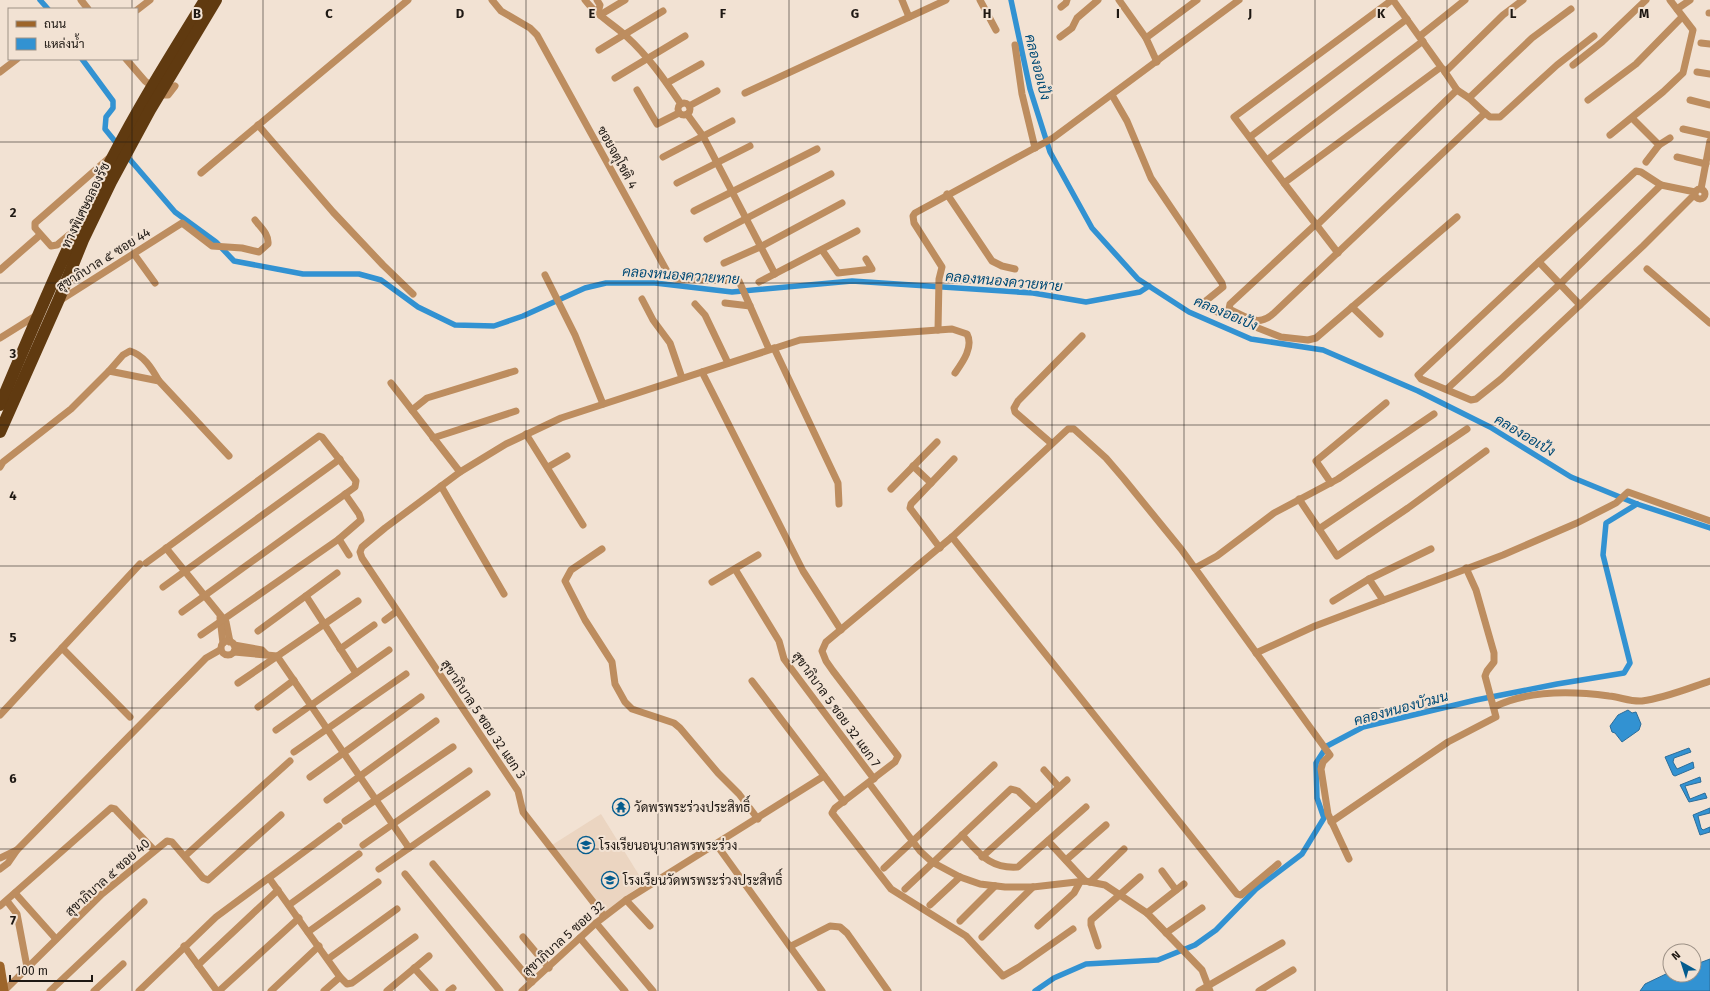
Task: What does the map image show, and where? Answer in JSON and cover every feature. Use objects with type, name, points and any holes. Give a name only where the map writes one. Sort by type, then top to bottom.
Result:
[{"type":"highway","name":"ทางพิเศษฉลองรัช","points":[[0,405],[73,237],[100,182],[139,109],[205,0]]},
{"type":"highway","name":"ทางพิเศษฉลองรัช","points":[[0,432],[59,299],[82,240],[111,182],[190,41],[216,0]]},
{"type":"main road","points":[[0,966],[4,991]]},
{"type":"street","points":[[138,9],[150,0]]},
{"type":"street","points":[[201,173],[408,0]]},
{"type":"street","name":"ซอยจตุโชติ 4","points":[[492,0],[501,11],[530,28],[537,35],[669,275],[676,279],[739,281],[750,306]]},
{"type":"street","points":[[585,0],[592,10],[625,35],[649,58],[681,104]]},
{"type":"street","points":[[596,0],[600,5],[599,14]]},
{"type":"street","points":[[599,14],[625,0]]},
{"type":"street","points":[[902,0],[909,17]]},
{"type":"street","points":[[745,93],[946,0]]},
{"type":"street","points":[[980,0],[996,30]]},
{"type":"street","points":[[1061,7],[1067,0]]},
{"type":"street","points":[[1060,37],[1072,28],[1077,18],[1098,0]]},
{"type":"street","points":[[1119,0],[1146,38],[1157,62]]},
{"type":"street","points":[[1146,38],[1196,0]]},
{"type":"street","points":[[938,330],[939,279],[942,267],[941,263],[914,223],[913,216],[919,210],[947,194],[1037,148],[1053,138],[1239,0]]},
{"type":"street","points":[[1338,252],[1234,117],[1393,0],[1457,90],[1469,98],[1490,117],[1500,117],[1562,60],[1594,36]]},
{"type":"street","points":[[1266,160],[1422,39],[1465,0]]},
{"type":"street","points":[[1284,182],[1443,70],[1503,15],[1522,0]]},
{"type":"street","points":[[1573,65],[1602,42],[1646,0]]},
{"type":"street","points":[[1610,135],[1632,118],[1683,73],[1693,30],[1670,0]]},
{"type":"street","points":[[1677,9],[1690,0]]},
{"type":"street","points":[[1469,98],[1532,38],[1571,9]]},
{"type":"street","points":[[599,50],[663,11]]},
{"type":"street","points":[[1588,100],[1636,64],[1682,17]]},
{"type":"street","points":[[1250,137],[1407,19]]},
{"type":"street","points":[[615,78],[685,36]]},
{"type":"street","points":[[1701,43],[1710,44]]},
{"type":"street","points":[[1015,45],[1022,94],[1037,148]]},
{"type":"street","points":[[0,72],[16,60]]},
{"type":"street","points":[[127,60],[145,81],[163,95],[168,94],[175,86]]},
{"type":"street","points":[[667,83],[701,64]]},
{"type":"street","points":[[1696,72],[1710,74]]},
{"type":"street","points":[[637,90],[657,124],[678,113],[682,115],[687,114]]},
{"type":"street","points":[[1457,90],[1230,304],[1229,309],[1254,321],[1267,320],[1485,114]]},
{"type":"street","points":[[689,106],[717,91]]},
{"type":"street","points":[[1112,95],[1127,121],[1151,178],[1222,283],[1223,287],[1202,304],[1202,306],[1281,336],[1308,340],[1316,338],[1456,216]]},
{"type":"street","points":[[1690,100],[1710,105]]},
{"type":"street","points":[[681,104],[685,103],[689,106]]},
{"type":"street","points":[[678,113],[678,108],[681,104]]},
{"type":"street","points":[[687,114],[690,111],[689,106]]},
{"type":"street","points":[[687,114],[703,136],[775,274]]},
{"type":"street","points":[[1632,118],[1658,145]]},
{"type":"street","points":[[663,157],[732,121]]},
{"type":"street","points":[[258,125],[382,265],[413,294]]},
{"type":"street","points":[[1683,129],[1710,135]]},
{"type":"street","points":[[1646,162],[1658,145],[1670,138]]},
{"type":"street","points":[[1701,193],[1661,185],[1641,172],[1636,172],[1418,375],[1421,379],[1471,400],[1476,399],[1701,193],[1710,141]]},
{"type":"street","points":[[677,183],[750,146]]},
{"type":"street","points":[[694,211],[817,149]]},
{"type":"street","points":[[1677,157],[1706,164]]},
{"type":"street","points":[[69,235],[54,247],[40,235],[35,228],[35,223],[109,159]]},
{"type":"street","points":[[707,239],[831,174]]},
{"type":"street","points":[[1447,389],[1560,284],[1661,185]]},
{"type":"street","points":[[947,194],[992,260],[1002,266],[1015,269]]},
{"type":"street","points":[[724,263],[760,247],[842,203]]},
{"type":"street","name":"สุขาภิบาล ๕ ซอย 44","points":[[0,338],[182,223],[212,246],[230,246],[256,252],[264,249],[268,244],[268,240],[265,233],[255,220]]},
{"type":"street","points":[[759,282],[857,231]]},
{"type":"street","points":[[0,270],[40,235]]},
{"type":"street","points":[[822,250],[838,273],[872,269],[866,259]]},
{"type":"street","points":[[134,254],[155,283]]},
{"type":"street","points":[[1539,262],[1580,305]]},
{"type":"street","points":[[1647,269],[1710,323]]},
{"type":"street","points":[[545,275],[575,335],[603,404]]},
{"type":"street","points":[[642,299],[670,343],[682,378]]},
{"type":"street","points":[[725,303],[750,306],[838,482],[839,504]]},
{"type":"street","points":[[695,304],[705,314],[728,363]]},
{"type":"street","points":[[1352,307],[1380,334]]},
{"type":"street","points":[[504,594],[440,486],[506,444],[526,434],[561,418],[772,348],[807,339],[938,330],[960,330],[967,334],[969,338],[967,352],[955,373]]},
{"type":"street","points":[[1051,443],[1015,412],[1014,408],[1018,401],[1082,336]]},
{"type":"street","points":[[0,467],[3,462],[71,408],[123,355],[130,351],[136,352],[150,365],[159,381],[229,456]]},
{"type":"street","points":[[109,370],[159,381]]},
{"type":"street","points":[[412,410],[426,398],[515,371]]},
{"type":"street","points":[[702,372],[803,571],[840,630]]},
{"type":"street","points":[[391,383],[460,472]]},
{"type":"street","points":[[1331,483],[1316,461],[1386,403]]},
{"type":"street","points":[[433,438],[516,411]]},
{"type":"street","points":[[1195,568],[1217,556],[1268,517],[1331,483],[1434,414]]},
{"type":"street","points":[[1073,929],[1024,964],[1003,976],[966,936],[891,889],[833,816],[833,810],[897,760],[898,756],[823,655],[823,647],[826,642],[940,548],[1051,443],[1068,429],[1074,429],[1080,433],[1124,479],[1195,568],[1330,755],[1323,762],[1321,769],[1326,803],[1331,822],[1349,859]]},
{"type":"street","points":[[1319,529],[1467,429]]},
{"type":"street","points":[[526,434],[583,525]]},
{"type":"street","points":[[0,715],[143,564],[316,437],[322,437],[356,481],[355,487],[182,612]]},
{"type":"street","points":[[891,489],[937,442]]},
{"type":"street","points":[[1299,499],[1336,556],[1408,508],[1486,451]]},
{"type":"street","points":[[548,467],[567,456]]},
{"type":"street","points":[[164,587],[340,459]]},
{"type":"street","points":[[940,548],[910,508],[911,504],[954,459]]},
{"type":"street","points":[[913,466],[931,483]]},
{"type":"street","name":"สุขาภิบาล 5 ซอย 32 แยก 3","points":[[440,486],[385,528],[362,547],[360,552],[397,611],[518,792],[524,814],[604,916]]},
{"type":"street","points":[[1256,653],[1315,626],[1466,568],[1577,523],[1618,501],[1625,494],[1630,492],[1681,512],[1710,521]]},
{"type":"street","points":[[200,635],[338,539],[360,520],[359,514],[345,494]]},
{"type":"street","points":[[952,537],[1237,894],[1242,895],[1278,864]]},
{"type":"street","points":[[338,539],[349,554]]},
{"type":"street","points":[[166,548],[221,619],[228,646]]},
{"type":"street","points":[[602,549],[571,570],[565,581],[585,620],[612,662],[615,684],[621,697],[632,709],[674,723],[680,728],[718,773],[739,794],[758,819]]},
{"type":"street","points":[[1333,601],[1369,579],[1431,549]]},
{"type":"street","points":[[712,582],[758,555]]},
{"type":"street","name":"สุขาภิบาล 5 ซอย 32 แยก 7","points":[[735,568],[779,641],[784,659],[912,841],[932,862],[960,877],[980,884],[1033,887],[1085,882]]},
{"type":"street","points":[[1331,822],[1448,742],[1496,717],[1488,692],[1485,676],[1494,662],[1494,653],[1476,590],[1466,568]]},
{"type":"street","points":[[258,631],[338,573]]},
{"type":"street","points":[[1369,579],[1383,600]]},
{"type":"street","points":[[306,596],[356,674]]},
{"type":"street","points":[[238,683],[358,601]]},
{"type":"street","points":[[385,620],[397,611]]},
{"type":"street","points":[[340,649],[374,625]]},
{"type":"street","points":[[0,869],[8,864],[17,850],[206,658],[228,646],[261,656],[266,654],[277,656],[409,848]]},
{"type":"street","points":[[62,648],[130,718]]},
{"type":"street","points":[[276,730],[389,650]]},
{"type":"street","points":[[294,752],[406,674]]},
{"type":"street","points":[[258,707],[294,680]]},
{"type":"street","points":[[752,680],[844,802]]},
{"type":"street","points":[[1493,705],[1528,697],[1558,693],[1589,694],[1641,701],[1710,681]]},
{"type":"street","points":[[310,776],[421,697]]},
{"type":"street","points":[[327,800],[360,778],[436,721]]},
{"type":"street","points":[[345,822],[452,747]]},
{"type":"street","points":[[185,856],[290,761]]},
{"type":"street","points":[[884,868],[994,765]]},
{"type":"street","points":[[1044,770],[1059,787]]},
{"type":"street","points":[[363,845],[469,771]]},
{"type":"street","name":"สุขาภิบาล 5 ซอย 32","points":[[526,990],[532,982],[549,968],[596,923],[626,900],[758,819],[824,776]]},
{"type":"street","points":[[982,857],[1066,780]]},
{"type":"street","points":[[905,889],[932,862],[1013,788],[1036,808]]},
{"type":"street","points":[[379,869],[487,794]]},
{"type":"street","points":[[962,835],[982,857],[998,866],[1018,867],[1086,807]]},
{"type":"street","points":[[0,906],[111,808],[115,809],[154,850]]},
{"type":"street","name":"สุขาภิบาล ๕ ซอย 40","points":[[4,991],[102,894],[154,850],[167,841],[172,842],[203,878],[208,880],[280,815]]},
{"type":"street","points":[[1066,860],[1106,825]]},
{"type":"street","points":[[139,991],[184,946],[216,918],[339,826]]},
{"type":"street","points":[[1048,841],[1085,882],[1105,885],[1147,913],[1202,970],[1209,988]]},
{"type":"street","points":[[716,844],[822,991]]},
{"type":"street","points":[[1038,926],[1085,882],[1124,849]]},
{"type":"street","points":[[0,858],[17,850]]},
{"type":"street","points":[[289,905],[359,854]]},
{"type":"street","points":[[433,864],[532,982]]},
{"type":"street","points":[[1162,871],[1176,890]]},
{"type":"street","points":[[405,874],[500,991]]},
{"type":"street","points":[[1098,946],[1091,925],[1091,920],[1140,876]]},
{"type":"street","points":[[930,906],[960,877]]},
{"type":"street","points":[[270,878],[347,984],[352,983],[415,937]]},
{"type":"street","points":[[308,932],[378,882]]},
{"type":"street","points":[[1147,913],[1184,884]]},
{"type":"street","points":[[960,921],[996,886]]},
{"type":"street","points":[[982,937],[1033,887]]},
{"type":"street","points":[[198,965],[278,890]]},
{"type":"street","points":[[15,893],[56,939]]},
{"type":"street","points":[[626,900],[650,926]]},
{"type":"street","points":[[7,901],[18,914],[27,967]]},
{"type":"street","points":[[50,991],[144,902]]},
{"type":"street","points":[[1166,933],[1202,908]]},
{"type":"street","points":[[328,959],[396,909]]},
{"type":"street","points":[[184,946],[218,991],[299,918]]},
{"type":"street","points":[[596,923],[653,991]]},
{"type":"street","points":[[791,946],[830,926],[840,927],[847,933],[888,991]]},
{"type":"street","points":[[523,937],[549,968]]},
{"type":"street","points":[[580,938],[625,991]]},
{"type":"street","points":[[1199,991],[1209,988],[1282,943]]},
{"type":"street","points":[[271,991],[319,946]]},
{"type":"street","points":[[386,991],[428,956]]},
{"type":"street","points":[[94,991],[123,964]]},
{"type":"street","points":[[414,968],[435,991]]},
{"type":"street","points":[[1259,991],[1293,970]]},
{"type":"street","points":[[324,991],[340,976]]},
{"type":"shaded area","points":[[601,814],[644,883],[604,912],[552,845]]},
{"type":"water","points":[[1628,710],[1632,713],[1636,712],[1641,724],[1639,730],[1622,742],[1615,733],[1612,732],[1610,726],[1618,715]]},
{"type":"water","points":[[1689,748],[1691,752],[1674,758],[1673,762],[1677,769],[1693,762],[1694,768],[1675,776],[1673,775],[1665,757]]},
{"type":"water","points":[[1700,777],[1701,782],[1685,786],[1690,799],[1705,793],[1707,798],[1689,802],[1680,785]]},
{"type":"water","points":[[1710,808],[1710,813],[1698,816],[1701,828],[1703,830],[1710,827],[1710,832],[1700,835],[1693,815]]},
{"type":"water","points":[[1710,959],[1710,991],[1640,991],[1645,984],[1662,976],[1662,983],[1702,983],[1702,962]]},
{"type":"waterway","name":"คลองหนองควายหาย","points":[[40,0],[47,8]]},
{"type":"waterway","name":"คลองออเป้ง","points":[[1011,0],[1030,89],[1050,152],[1092,228],[1138,279],[1189,312],[1251,339],[1323,350],[1418,391],[1490,427],[1571,477],[1637,504],[1710,528]]},
{"type":"waterway","name":"คลองหนองควายหาย","points":[[83,60],[113,101],[113,108],[106,117],[105,129],[118,145]]},
{"type":"waterway","name":"คลองหนองควายหาย","points":[[126,155],[175,212],[216,242],[234,261],[303,274],[359,274],[381,280],[418,307],[455,325],[494,326],[523,316],[585,288],[606,283],[655,283],[732,292],[852,281],[1033,293],[1086,302],[1140,292],[1149,286]]},
{"type":"waterway","name":"คลองหนองบัวมน","points":[[1035,991],[1054,978],[1086,964],[1158,960],[1195,945],[1216,930],[1256,889],[1302,854],[1324,818],[1317,798],[1316,763],[1327,746],[1363,727],[1476,700],[1557,684],[1624,673],[1630,663],[1603,555],[1606,523],[1637,504]]},
{"type":"place","name":"วัดพรพระร่วงประสิทธิ์","points":[[621,807]]},
{"type":"place","name":"โรงเรียนอนุบาลพรพระร่วง","points":[[586,845]]},
{"type":"place","name":"โรงเรียนวัดพรพระร่วงประสิทธิ์","points":[[610,880]]}]
